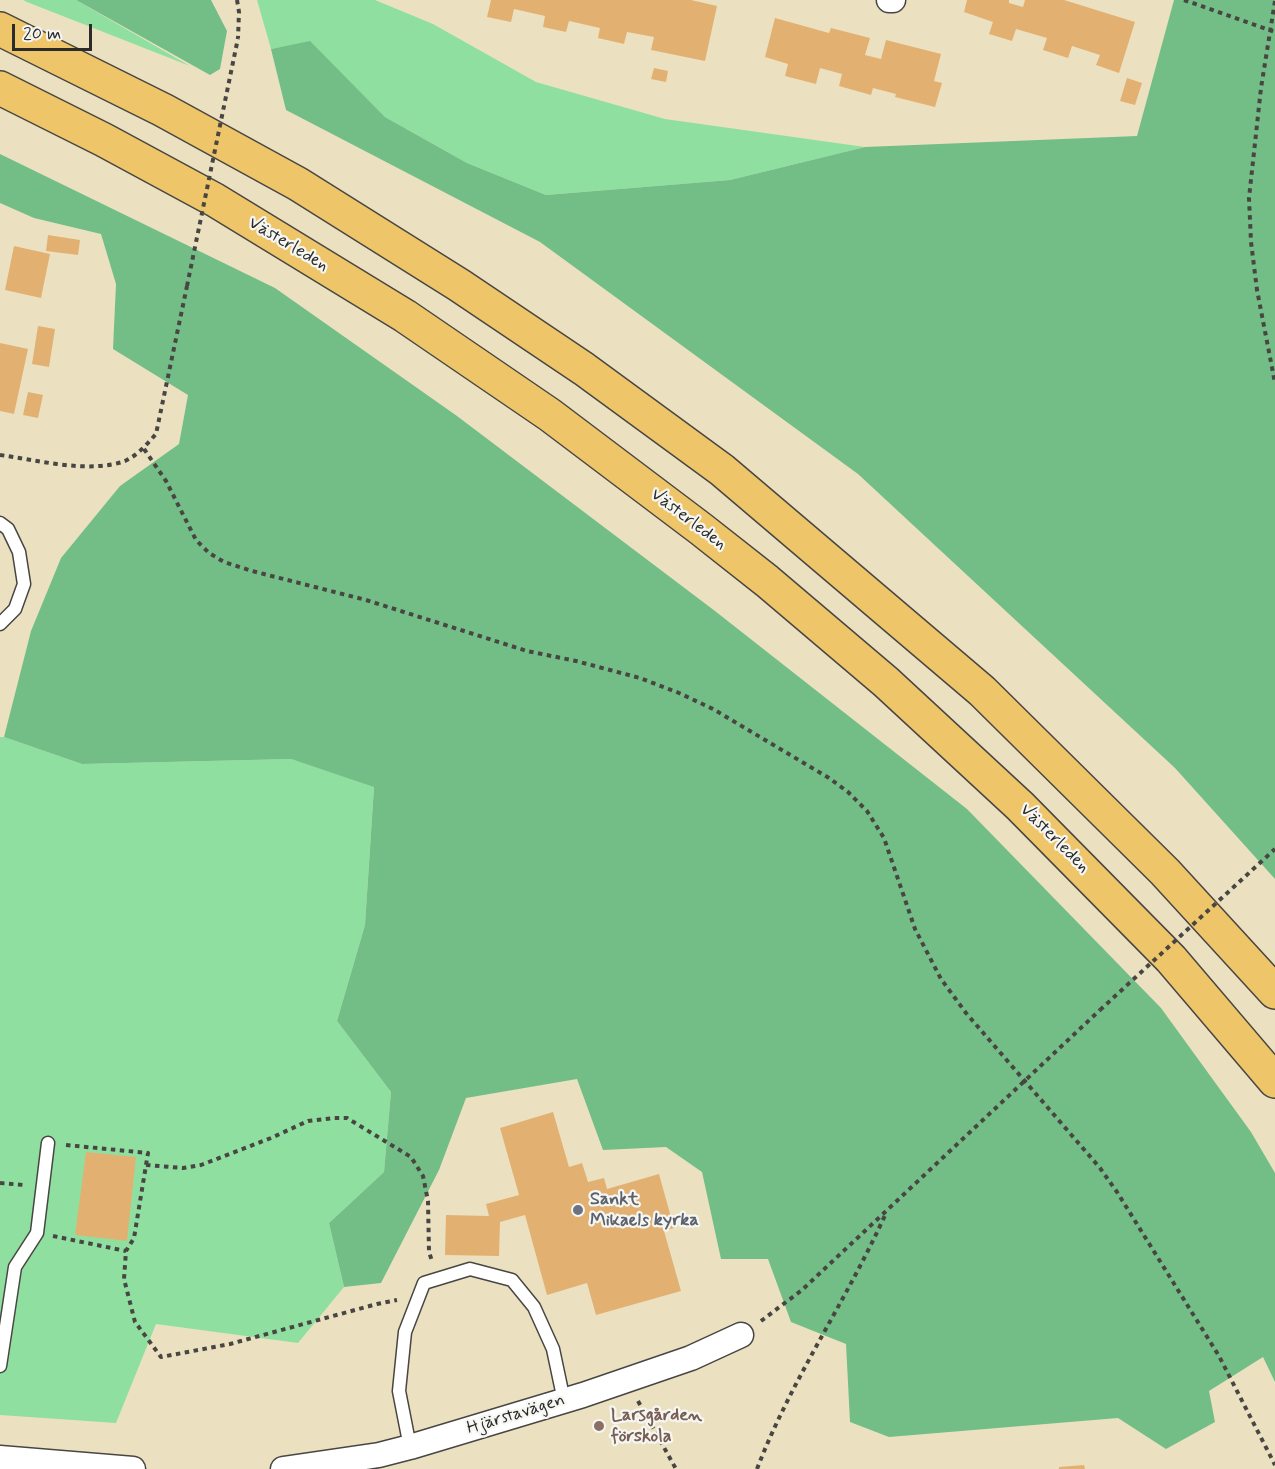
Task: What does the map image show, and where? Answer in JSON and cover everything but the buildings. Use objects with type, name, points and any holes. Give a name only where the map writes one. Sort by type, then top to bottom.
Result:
[{"type":"highway","points":[[0,29],[163,110],[298,184],[459,285],[584,369],[722,470],[982,691],[1165,872],[1275,992]]},
{"type":"highway","name":"Västerleden","points":[[0,88],[104,140],[215,200],[405,316],[550,415],[709,535],[886,682],[1020,806],[1171,959],[1275,1081]]},
{"type":"street","name":"Hjärstavägen","points":[[283,1469],[380,1455],[410,1447],[564,1401],[691,1358],[741,1335]]},
{"type":"street","points":[[0,1458],[133,1469]]},
{"type":"lane","points":[[0,523],[8,529],[19,552],[24,584],[15,609],[0,624]]},
{"type":"lane","points":[[0,1366],[15,1267],[37,1233],[48,1143]]},
{"type":"lane","points":[[410,1447],[399,1391],[405,1332],[424,1283],[470,1269],[512,1280],[534,1307],[553,1349],[564,1401]]},
{"type":"path","points":[[0,455],[74,465],[104,466],[126,460],[144,448],[156,434],[238,38],[237,0]]},
{"type":"path","points":[[1184,0],[1272,31]]},
{"type":"path","points":[[1275,1],[1272,31],[1261,88],[1249,198],[1251,242],[1257,290],[1275,382]]},
{"type":"path","points":[[144,448],[166,481],[196,540],[209,553],[224,562],[386,606],[527,651],[640,678],[713,709],[829,778],[848,792],[867,811],[884,838],[915,930],[941,979],[966,1013],[1100,1168],[1117,1192],[1219,1356],[1275,1465]]},
{"type":"path","points":[[741,1335],[802,1290],[1023,1080],[1275,849]]},
{"type":"path","points":[[146,1166],[183,1168],[201,1165],[271,1138],[308,1120],[347,1118],[411,1157],[423,1176],[428,1201],[429,1252],[437,1279]]},
{"type":"path","points":[[48,1143],[148,1153],[134,1238],[126,1251],[124,1279],[135,1322],[161,1357],[230,1344],[377,1304],[419,1297]]},
{"type":"path","points":[[758,1469],[775,1425],[870,1249],[887,1210]]},
{"type":"path","points":[[37,1233],[126,1251]]},
{"type":"path","points":[[627,1379],[676,1469]]},
{"type":"green space","points":[[23,0],[76,0],[190,66],[27,2]]},
{"type":"green space","points":[[76,0],[211,0],[227,31],[220,69],[210,75]]},
{"type":"green space","points":[[257,0],[375,0],[433,24],[536,82],[665,119],[865,147],[730,180],[546,195],[467,163],[385,117],[310,42],[271,49]]},
{"type":"green space","points":[[1174,0],[1275,0],[1275,879],[1175,768],[858,474],[540,242],[286,110],[271,49],[310,41],[385,117],[467,163],[546,195],[730,180],[865,147],[1137,136]]},
{"type":"green space","points":[[0,154],[275,288],[457,416],[715,611],[967,809],[1161,1008],[1251,1132],[1275,1173],[1275,1382],[1263,1357],[1209,1391],[1215,1422],[1166,1449],[1118,1418],[889,1437],[850,1422],[846,1344],[791,1322],[768,1259],[721,1259],[702,1172],[666,1147],[603,1150],[577,1079],[466,1098],[439,1170],[381,1283],[344,1287],[329,1223],[384,1172],[391,1092],[337,1021],[365,925],[374,787],[291,759],[82,764],[4,737],[31,631],[61,558],[120,486],[179,444],[188,395],[113,349],[116,284],[101,234],[34,218],[0,203]]},
{"type":"green space","points":[[0,737],[82,764],[291,759],[374,786],[365,925],[337,1021],[391,1092],[384,1172],[329,1223],[344,1287],[298,1343],[156,1324],[116,1423],[0,1415]]},
{"type":"place","name":"Sankt Mikaels kyrka","points":[[578,1210]]},
{"type":"place","name":"Larsgården förskola","points":[[599,1426]]}]
